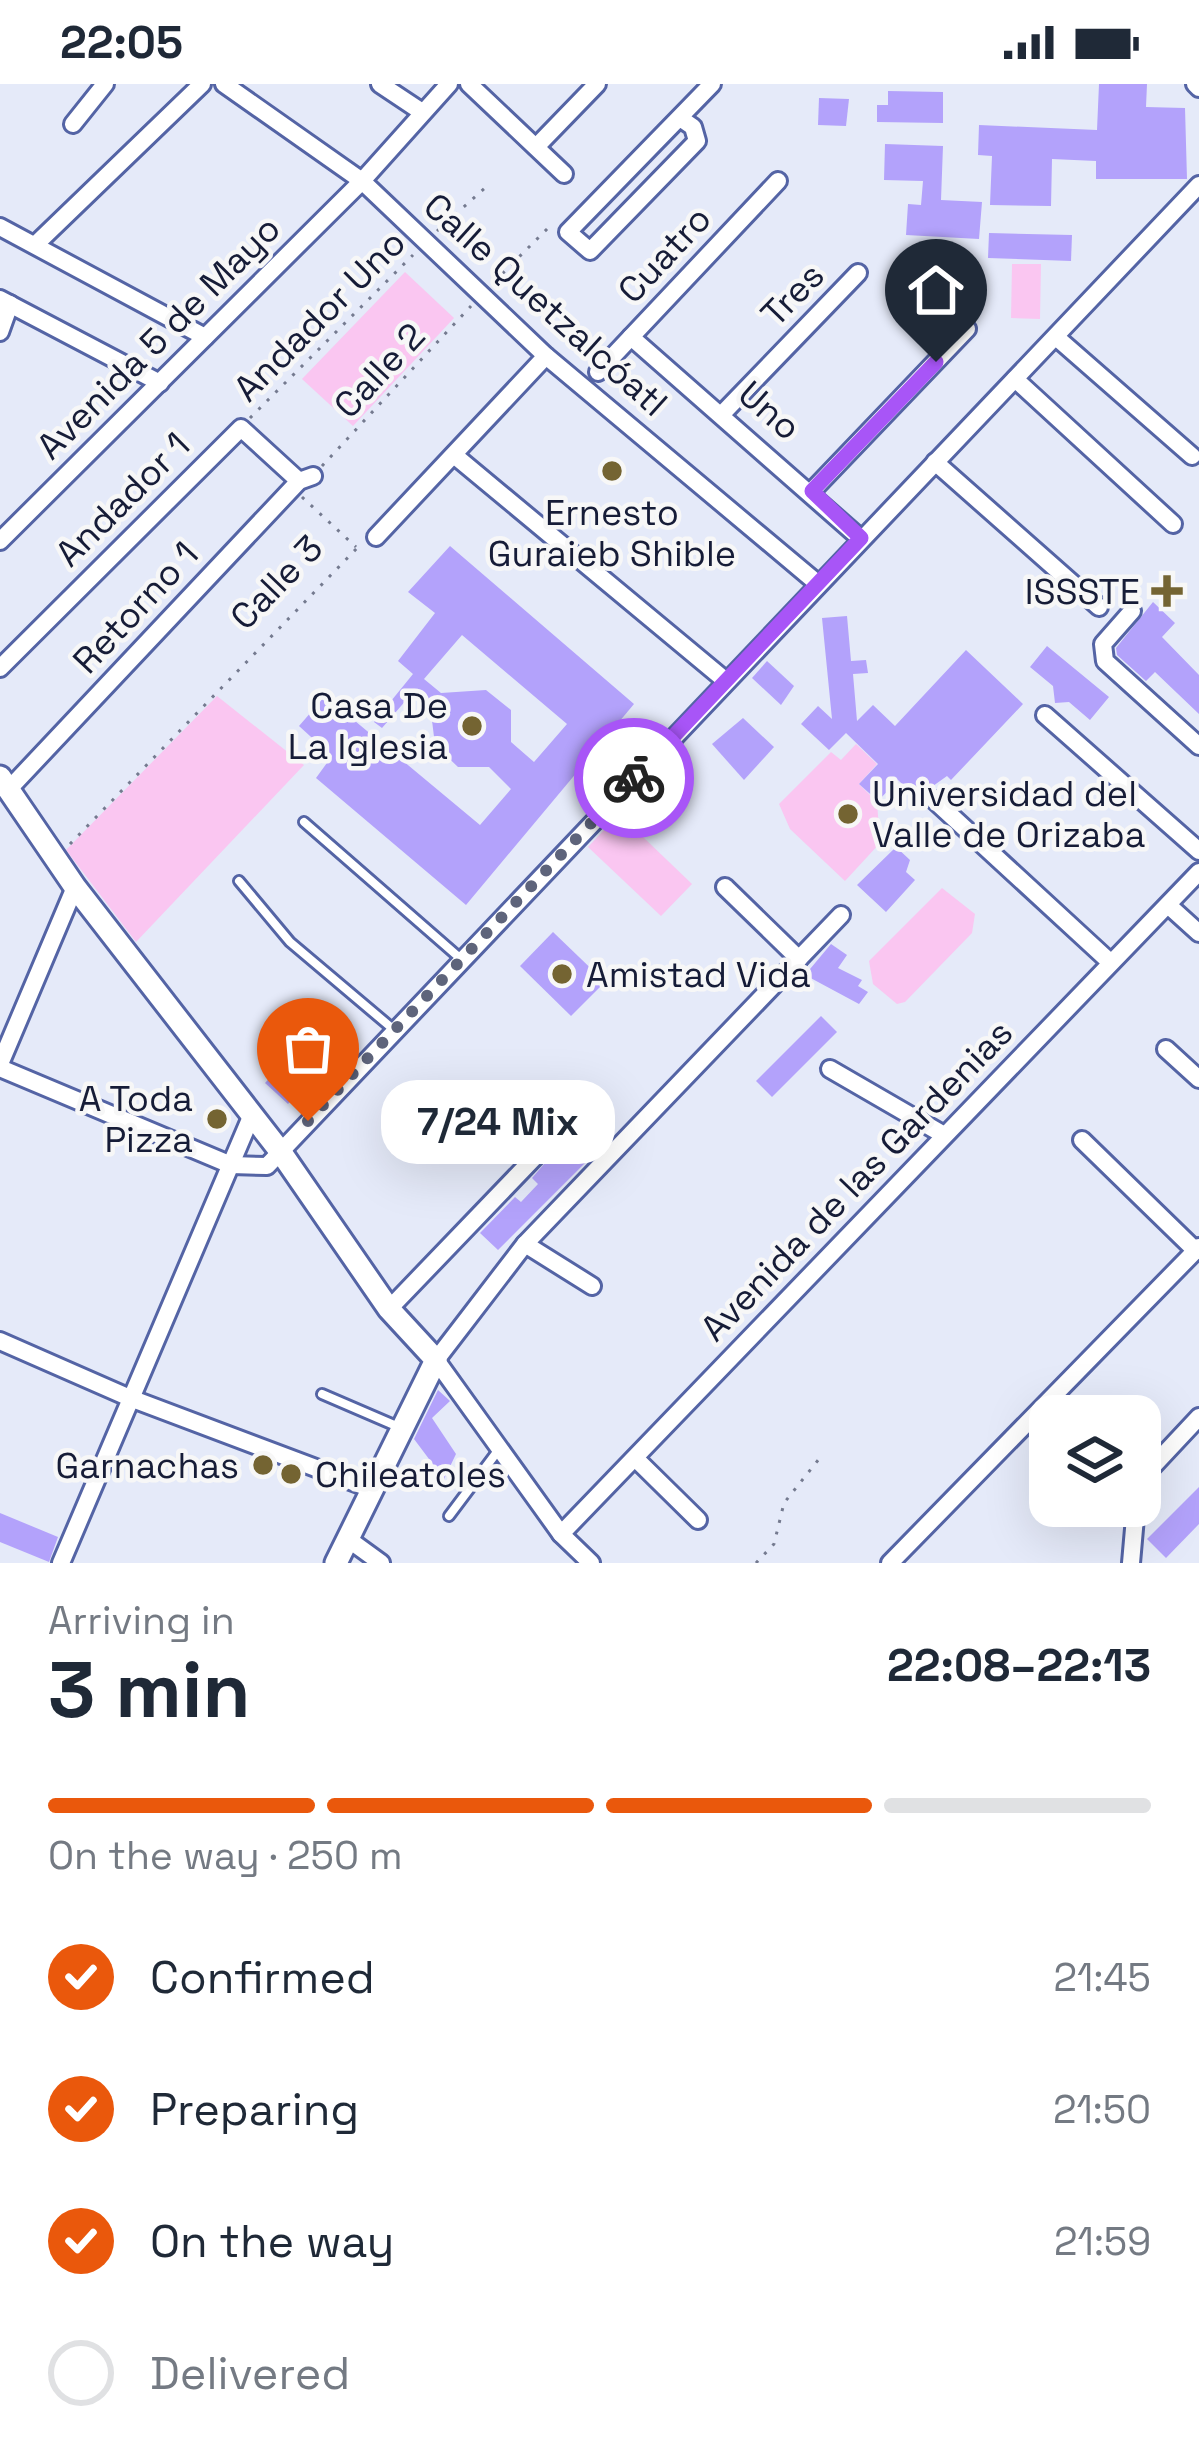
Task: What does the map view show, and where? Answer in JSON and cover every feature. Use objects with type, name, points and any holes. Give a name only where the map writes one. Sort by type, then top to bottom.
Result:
[{"type":"street","points":[[73,124],[105,84]]},
{"type":"street","points":[[35,245],[202,84]]},
{"type":"street","name":"Calle Quetzalcóatl","points":[[224,84],[362,181],[546,356],[817,583]]},
{"type":"street","points":[[380,84],[422,112]]},
{"type":"street","points":[[362,181],[449,84]]},
{"type":"street","points":[[469,84],[564,174]]},
{"type":"street","points":[[536,147],[597,84]]},
{"type":"street","points":[[680,118],[693,127],[698,141],[590,251],[568,232],[712,84]]},
{"type":"street","name":"Avenida 5 de Mayo","points":[[0,541],[362,181]]},
{"type":"street","name":"Cuatro","points":[[598,371],[778,181]]},
{"type":"street","points":[[76,886],[0,1066],[231,1166],[267,1166],[1199,184]]},
{"type":"street","points":[[0,227],[205,338]]},
{"type":"street","name":"Tres","points":[[723,413],[858,273]]},
{"type":"street","points":[[0,332],[5,302],[160,383]]},
{"type":"street","points":[[812,491],[967,329]]},
{"type":"street","name":"Uno","points":[[631,337],[861,538]]},
{"type":"street","points":[[1056,337],[1192,455]]},
{"type":"street","name":"Calle 3","points":[[376,537],[546,356]]},
{"type":"street","points":[[1015,379],[1173,524]]},
{"type":"street","points":[[241,428],[301,482]]},
{"type":"street","name":"Andador 1","points":[[0,668],[241,428]]},
{"type":"street","points":[[454,454],[726,681]]},
{"type":"street","points":[[935,462],[1100,607]]},
{"type":"street","name":"Retorno 1","points":[[4,783],[301,482]]},
{"type":"street","points":[[1132,611],[1103,644],[1105,661],[1199,746]]},
{"type":"street","points":[[1045,715],[1199,851]]},
{"type":"street","points":[[4,783],[76,886],[280,1151],[389,1309],[436,1360],[561,1534],[592,1563]]},
{"type":"street","points":[[934,800],[1110,962]]},
{"type":"street","name":"Avenida de las Gardenias","points":[[561,1534],[1199,872]]},
{"type":"street","points":[[724,887],[799,958]]},
{"type":"street","points":[[1168,905],[1199,933]]},
{"type":"street","points":[[336,1563],[436,1360],[525,1244],[841,915]]},
{"type":"street","points":[[1166,1049],[1199,1079]]},
{"type":"street","points":[[830,1069],[944,1135]]},
{"type":"street","points":[[61,1563],[251,1117]]},
{"type":"street","points":[[389,1309],[557,1134]]},
{"type":"street","points":[[890,1563],[1198,1249],[1082,1140]]},
{"type":"street","points":[[525,1244],[592,1286]]},
{"type":"street","points":[[0,1341],[130,1398],[369,1489]]},
{"type":"street","points":[[1161,1458],[1199,1417]]},
{"type":"street","points":[[635,1458],[698,1520]]},
{"type":"street","points":[[1131,1563],[1134,1527]]},
{"type":"street","points":[[348,1539],[381,1563]]},
{"type":"lane","points":[[304,822],[461,959]]},
{"type":"lane","points":[[239,881],[290,942],[394,1030]]},
{"type":"lane","points":[[322,1394],[402,1429]]},
{"type":"lane","points":[[448,1516],[498,1451]]},
{"type":"path","name":"Andador Uno","points":[[241,428],[484,188]]},
{"type":"path","name":"Calle 2","points":[[301,482],[551,225],[568,232]]},
{"type":"path","points":[[301,482],[356,548]]},
{"type":"path","name":"Calle 3","points":[[56,858],[356,548],[376,537]]},
{"type":"path","points":[[756,1563],[774,1544],[784,1503],[819,1459]]},
{"type":"shaded area","points":[[1012,264],[1041,264],[1040,319],[1011,318]]},
{"type":"shaded area","points":[[405,272],[454,318],[353,426],[302,379]]},
{"type":"shaded area","points":[[217,696],[304,765],[136,942],[66,850]]},
{"type":"shaded area","points":[[856,744],[877,764],[859,784],[877,802],[880,843],[845,881],[790,829],[779,804],[831,752],[841,760]]},
{"type":"shaded area","points":[[619,814],[692,884],[661,916],[588,847]]},
{"type":"shaded area","points":[[942,888],[975,914],[972,933],[905,1002],[897,1004],[873,984],[869,961]]},
{"type":"building","points":[[1099,84],[1147,84],[1146,107],[1185,108],[1187,179],[1096,179],[1096,161],[1052,159],[1051,206],[990,205],[992,156],[978,155],[979,125],[1097,130]]},
{"type":"building","points":[[888,91],[943,92],[943,123],[877,122],[877,105],[888,105]]},
{"type":"building","points":[[819,98],[849,99],[846,126],[818,125]]},
{"type":"building","points":[[885,144],[943,146],[941,200],[982,202],[979,239],[906,235],[908,204],[921,205],[923,181],[884,180]]},
{"type":"building","points":[[989,233],[1072,235],[1071,261],[988,258]]},
{"type":"building","name":"Casa De La Iglesia","points":[[450,546],[634,704],[466,905],[316,778],[332,756],[299,726],[325,696],[480,825],[511,789],[489,767],[458,767],[435,745],[430,704],[414,691],[382,728],[374,722],[413,674],[398,661],[435,613],[408,592]],"holes":[[[462,635],[567,724],[534,762],[511,742],[511,710],[486,690],[441,693],[424,679]]]},
{"type":"building","points":[[1153,602],[1175,623],[1162,637],[1199,675],[1199,714],[1155,672],[1146,681],[1117,655],[1116,648]]},
{"type":"building","points":[[847,616],[851,661],[866,660],[868,673],[853,674],[857,721],[873,705],[895,726],[966,650],[1023,704],[951,780],[947,776],[926,791],[921,802],[898,780],[878,801],[859,784],[878,764],[846,733],[829,750],[801,724],[818,706],[832,719],[822,618]]},
{"type":"building","points":[[1047,646],[1109,697],[1090,720],[1069,702],[1055,703],[1053,686],[1030,667]]},
{"type":"building","points":[[767,661],[794,686],[781,705],[752,678]]},
{"type":"building","points":[[743,718],[774,747],[744,780],[712,744]]},
{"type":"building","points":[[896,847],[910,860],[906,872],[915,880],[886,912],[857,885]]},
{"type":"building","name":"Amistad Vida","points":[[553,932],[605,982],[571,1016],[520,966]]},
{"type":"building","points":[[831,944],[847,955],[838,968],[862,980],[858,986],[868,992],[859,1004],[805,975]]},
{"type":"building","points":[[821,1016],[837,1032],[772,1097],[756,1081]]},
{"type":"building","points":[[282,1065],[304,1086],[288,1104],[265,1083]]},
{"type":"building","points":[[569,1135],[592,1156],[498,1250],[480,1233],[515,1197],[521,1202],[538,1184],[532,1178]]},
{"type":"building","points":[[438,1390],[450,1401],[432,1418],[456,1454],[444,1479],[414,1439]]},
{"type":"building","points":[[1199,1487],[1199,1524],[1166,1558],[1147,1539]]},
{"type":"building","points":[[0,1513],[58,1537],[49,1562],[0,1542]]},
{"type":"way so far","points":[[308,1121],[634,778]]},
{"type":"place","name":"Ernesto Guraieb Shible","points":[[612,471]]},
{"type":"place","name":"ISSSTE","points":[[1167,591]]},
{"type":"place","name":"Casa De La Iglesia","points":[[472,726]]},
{"type":"place","name":"Universidad del Valle de Orizaba","points":[[848,814]]},
{"type":"place","name":"Amistad Vida","points":[[562,974]]},
{"type":"place","name":"A Toda Pizza","points":[[217,1119]]},
{"type":"place","name":"7/24 Mix","points":[[308,1121]]},
{"type":"place","name":"Garnachas","points":[[263,1465]]},
{"type":"place","name":"Chileatoles","points":[[291,1474]]},
{"type":"route","points":[[634,778],[861,538],[812,491],[936,362]]}]
